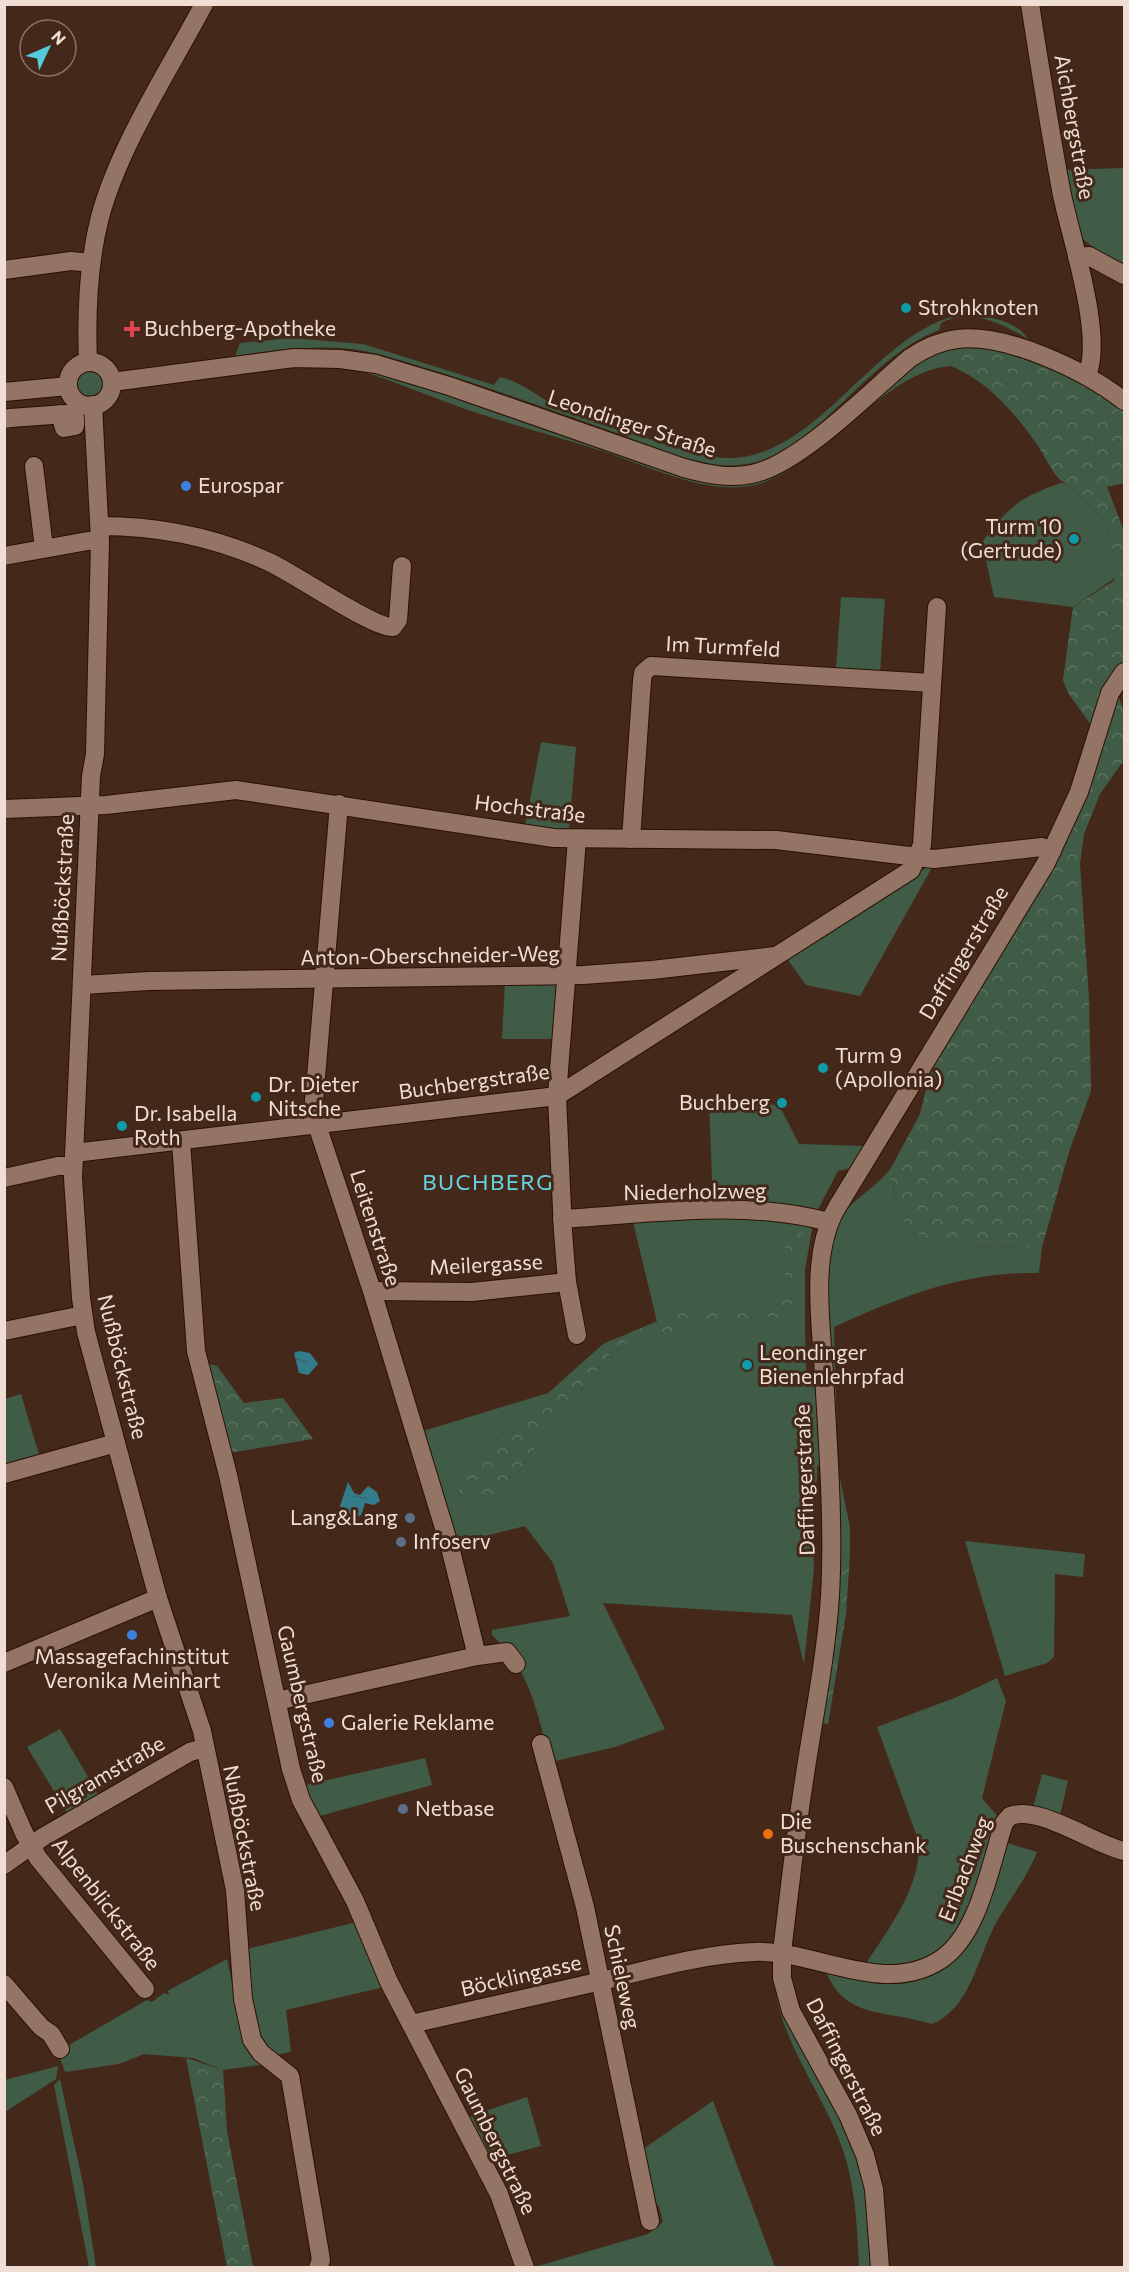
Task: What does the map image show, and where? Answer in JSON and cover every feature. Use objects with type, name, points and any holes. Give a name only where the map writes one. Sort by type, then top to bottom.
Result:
[{"type":"street","points":[[88,362],[87,301],[91,263],[100,217],[118,168],[204,4]]},
{"type":"street","name":"Aichbergstraße","points":[[1030,4],[1063,197],[1085,290],[1092,364],[1087,375]]},
{"type":"street","points":[[1077,257],[1089,256],[1125,275]]},
{"type":"street","points":[[4,270],[71,261],[91,263]]},
{"type":"street","name":"Leondinger Straße","points":[[112,382],[294,358],[340,359],[376,364],[449,386],[684,468],[705,474],[738,476],[776,466],[798,453],[910,358],[933,344],[955,339],[982,339],[1048,358],[1087,375],[1125,401]]},
{"type":"street","points":[[88,362],[103,366],[112,382],[106,399],[93,405],[76,401],[68,386],[73,369],[88,362]]},
{"type":"street","points":[[4,392],[68,386]]},
{"type":"street","name":"Nußböckstraße","points":[[93,405],[100,534],[95,754],[90,804],[74,1160],[83,1315],[159,1598],[202,1731],[235,1890],[243,1999],[252,2040],[261,2053],[290,2076],[321,2260],[318,2268]]},
{"type":"street","points":[[4,419],[60,414]]},
{"type":"street","points":[[34,466],[44,548]]},
{"type":"street","points":[[4,556],[137,526],[174,531],[238,550],[302,578],[366,618],[387,628],[393,627],[398,620],[402,566]]},
{"type":"street","points":[[916,858],[922,845],[937,607]]},
{"type":"street","name":"Im Turmfeld","points":[[631,839],[642,681],[643,674],[651,666],[932,683]]},
{"type":"street","name":"Daffingerstraße","points":[[880,2268],[874,2189],[865,2156],[848,2115],[791,2011],[782,1977],[782,1952],[830,1598],[831,1533],[820,1313],[821,1268],[829,1222],[1052,851],[1079,792],[1110,693],[1125,672]]},
{"type":"street","name":"Hochstraße","points":[[4,809],[90,804],[236,790],[577,839],[776,840],[934,859],[1042,847],[1052,851]]},
{"type":"street","name":"Leitenstraße","points":[[339,804],[313,1113],[372,1291],[451,1551],[477,1656]]},
{"type":"street","points":[[577,839],[557,1096],[567,1282],[577,1335]]},
{"type":"street","name":"Buchbergstraße","points":[[4,1178],[58,1166],[74,1160],[181,1142],[557,1096],[911,870],[916,858]]},
{"type":"street","name":"Anton-Oberschneider-Weg","points":[[82,985],[149,981],[567,975],[652,970],[778,956]]},
{"type":"street","name":"Gaumbergstraße","points":[[181,1142],[196,1351],[228,1476],[291,1770],[301,1800],[355,1901],[389,1982],[499,2194],[525,2268]]},
{"type":"street","name":"Niederholzweg","points":[[562,1219],[742,1211],[775,1212],[829,1222]]},
{"type":"street","name":"Meilergasse","points":[[372,1291],[472,1292],[567,1282]]},
{"type":"street","points":[[4,1331],[83,1315]]},
{"type":"street","points":[[4,1474],[116,1443]]},
{"type":"street","points":[[4,1663],[159,1598]]},
{"type":"street","points":[[277,1701],[477,1656],[507,1652],[516,1664]]},
{"type":"street","name":"Schieleweg","points":[[541,1744],[582,1896],[651,2221]]},
{"type":"street","name":"Pilgramstraße","points":[[32,1846],[190,1752],[204,1748]]},
{"type":"street","name":"Alpenblickstraße","points":[[4,1786],[32,1846],[145,1989]]},
{"type":"street","name":"Erlbachweg","points":[[782,1952],[884,1974],[915,1971],[941,1960],[964,1935],[976,1910],[1004,1823],[1012,1815],[1042,1819],[1125,1851]]},
{"type":"street","name":"Alpenblickstraße","points":[[4,1865],[32,1846]]},
{"type":"street","name":"Böcklingasse","points":[[411,2024],[718,1956],[753,1952],[782,1952]]},
{"type":"street","points":[[4,1984],[41,2027],[51,2034],[60,2049]]},
{"type":"green space","points":[[1124,168],[1124,271],[1078,235],[1064,170]]},
{"type":"green space","points":[[959,315],[987,317],[1007,322],[1028,339],[986,319],[952,318],[941,323],[939,330],[914,343],[890,360],[800,440],[776,454],[752,463],[734,465],[716,465],[679,456],[479,385],[373,353],[352,349],[308,348],[235,356],[240,343],[291,338],[363,344],[494,385],[500,377],[509,379],[572,413],[678,449],[713,457],[748,456],[781,444],[811,424],[897,348],[927,327]]},
{"type":"green space","points":[[959,346],[951,366],[927,371],[904,382],[789,470],[765,482],[745,487],[724,487],[681,479],[599,450],[477,413],[344,366],[367,369],[737,483],[929,354]]},
{"type":"green space","points":[[959,346],[1004,353],[1047,366],[1087,386],[1124,412],[1124,483],[1107,487],[1124,531],[1124,563],[1110,546],[1106,522],[1069,485],[1059,479],[1038,446],[1011,411],[977,380],[951,366]]},
{"type":"green space","points":[[90,370],[99,374],[103,383],[99,392],[90,396],[81,392],[77,383],[81,374]]},
{"type":"green space","points":[[1061,483],[1069,485],[1106,522],[1110,546],[1124,563],[1122,573],[1073,607],[994,597],[982,542],[1008,511],[1024,499]]},
{"type":"green space","points":[[1124,568],[1124,661],[1106,682],[1091,725],[1068,693],[1063,680],[1073,607],[1112,582]]},
{"type":"green space","points":[[841,597],[885,599],[880,672],[836,669]]},
{"type":"green space","points":[[1117,692],[1124,712],[1124,760],[1100,794],[1084,834],[1080,863],[1089,999],[1091,1091],[1069,1152],[1042,1247],[943,1246],[924,1238],[905,1225],[891,1180],[891,1168],[920,1114],[933,1060],[1065,839]]},
{"type":"green space","points":[[541,742],[576,747],[569,830],[525,826]]},
{"type":"green space","points":[[935,862],[860,996],[806,985],[786,957]]},
{"type":"green space","points":[[505,981],[560,982],[557,1039],[502,1039]]},
{"type":"green space","points":[[709,1101],[779,1105],[799,1144],[864,1146],[851,1168],[838,1171],[816,1213],[713,1206]]},
{"type":"green space","points":[[891,1168],[895,1194],[900,1204],[943,1246],[1042,1247],[1039,1273],[958,1281],[884,1305],[834,1327],[838,1469],[850,1527],[850,1556],[837,1557],[826,1258],[837,1221]]},
{"type":"green space","points":[[743,1214],[813,1223],[805,1270],[806,1370],[817,1382],[821,1463],[817,1467],[817,1480],[811,1494],[814,1568],[804,1664],[792,1615],[603,1603],[665,1729],[615,1747],[551,1762],[524,1678],[516,1663],[492,1635],[492,1630],[570,1616],[553,1563],[525,1526],[454,1544],[420,1432],[548,1393],[469,1464],[458,1482],[459,1494],[474,1502],[511,1484],[526,1460],[613,1351],[660,1334],[633,1222]]},
{"type":"green space","points":[[791,1233],[803,1233],[796,1265],[794,1312],[787,1317],[737,1318],[660,1335],[613,1351],[526,1460],[511,1484],[490,1500],[474,1502],[459,1494],[458,1482],[469,1464],[603,1344],[679,1312],[713,1305],[760,1307],[777,1297],[785,1282],[785,1248]]},
{"type":"green space","points":[[206,1363],[217,1366],[244,1403],[283,1398],[313,1439],[229,1453]]},
{"type":"green space","points":[[21,1394],[40,1458],[5,1468],[5,1399]]},
{"type":"green space","points":[[965,1541],[1085,1554],[1083,1577],[1055,1574],[1054,1657],[1047,1663],[1005,1676]]},
{"type":"green space","points":[[850,1556],[846,1614],[828,1724],[821,1723],[837,1557]]},
{"type":"green space","points":[[997,1678],[1006,1701],[982,1798],[998,1817],[980,1886],[956,1941],[924,1964],[864,1967],[909,1892],[915,1876],[919,1842],[877,1727],[957,1697]]},
{"type":"green space","points":[[60,1729],[99,1796],[68,1814],[27,1747]]},
{"type":"green space","points":[[425,1758],[432,1785],[316,1817],[301,1786]]},
{"type":"green space","points":[[1042,1774],[1068,1781],[1060,1815],[1033,1808]]},
{"type":"green space","points":[[1004,1842],[1037,1852],[995,1925],[964,1995],[945,2017],[932,2024],[868,2010],[843,1997],[832,1984],[824,1967],[943,1965]]},
{"type":"green space","points":[[357,1922],[384,1987],[286,2010],[291,2052],[275,2055],[259,2044],[252,2020],[247,1949]]},
{"type":"green space","points":[[775,1958],[852,2140],[864,2180],[871,2267],[859,2267],[851,2179],[834,2127],[787,2033],[779,2009],[775,1984]]},
{"type":"green space","points":[[227,1959],[246,2049],[259,2056],[260,2065],[223,2070],[193,2058],[144,2054],[119,2064],[65,2072],[59,2055],[70,2047],[69,2045],[147,2000],[152,2002],[164,1993],[170,1995],[167,1991]]},
{"type":"green space","points":[[186,2058],[223,2070],[227,2131],[253,2267],[227,2267]]},
{"type":"green space","points":[[58,2066],[56,2079],[5,2112],[5,2080]]},
{"type":"green space","points":[[60,2079],[83,2184],[96,2267],[89,2267],[54,2085]]},
{"type":"green space","points":[[527,2097],[541,2146],[488,2160],[466,2118]]},
{"type":"green space","points":[[713,2101],[775,2267],[531,2268],[648,2234],[663,2222],[659,2206],[651,2201],[640,2151]]},
{"type":"water","points":[[299,1351],[310,1353],[318,1364],[308,1375],[299,1373],[294,1353]]},
{"type":"water","points":[[348,1482],[354,1493],[360,1495],[368,1486],[377,1492],[380,1501],[374,1505],[365,1503],[361,1515],[356,1519],[346,1518],[340,1506]]},
{"type":"place","name":"Strohknoten","points":[[906,308]]},
{"type":"place","name":"Buchberg-Apotheke","points":[[132,329]]},
{"type":"place","name":"Eurospar","points":[[186,486]]},
{"type":"place","name":"Turm 10 (Gertrude)","points":[[1074,539]]},
{"type":"place","name":"Turm 9 (Apollonia)","points":[[823,1068]]},
{"type":"place","name":"Dr. Dieter Nitsche","points":[[256,1097]]},
{"type":"place","name":"Buchberg","points":[[782,1103]]},
{"type":"place","name":"Dr. Isabella Roth","points":[[122,1126]]},
{"type":"place","name":"Leondinger Bienenlehrpfad","points":[[747,1365]]},
{"type":"place","name":"Lang&Lang","points":[[410,1518]]},
{"type":"place","name":"Infoserv","points":[[401,1542]]},
{"type":"place","name":"Massagefachinstitut Veronika Meinhart","points":[[132,1635]]},
{"type":"place","name":"Galerie Reklame","points":[[329,1723]]},
{"type":"place","name":"Netbase","points":[[403,1809]]},
{"type":"place","name":"Die Buschenschank","points":[[768,1834]]},
{"type":"district","name":"BUCHBERG","points":[[488,1182]]}]
